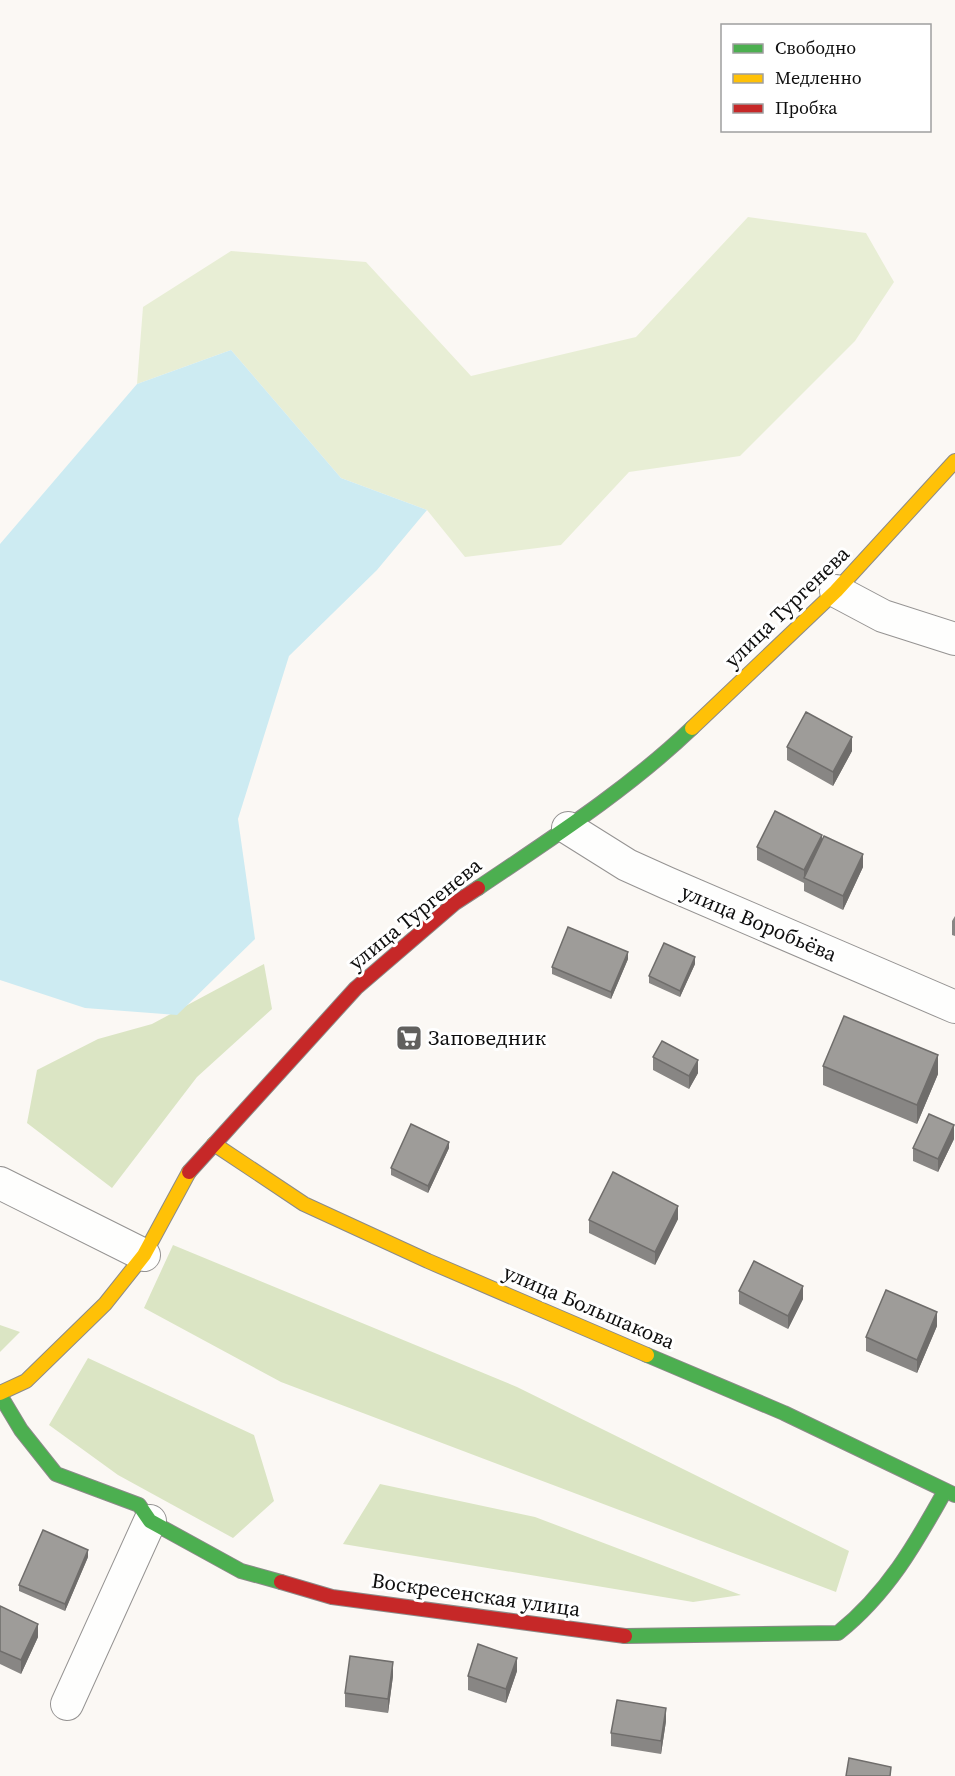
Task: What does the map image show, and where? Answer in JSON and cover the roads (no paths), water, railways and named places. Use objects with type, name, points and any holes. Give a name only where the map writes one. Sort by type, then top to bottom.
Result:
[{"type":"street","name":"улица Тургенева","points":[[0,1394],[26,1381],[105,1304],[144,1255],[191,1169],[356,988],[455,903],[567,828],[653,765],[836,591],[955,461]]},
{"type":"street","points":[[836,591],[883,616],[955,639]]},
{"type":"street","name":"улица Воробьёва","points":[[567,828],[627,865],[955,1007]]},
{"type":"street","name":"улица Большакова","points":[[214,1144],[304,1204],[428,1261],[869,1451],[950,1493]]},
{"type":"street","points":[[0,1183],[144,1255]]},
{"type":"street","name":"Воскресенская улица","points":[[0,1394],[21,1430],[56,1474],[138,1505],[150,1521],[241,1571],[333,1597],[633,1637],[838,1633],[865,1613],[891,1584],[950,1493]]},
{"type":"street","points":[[67,1704],[150,1521]]},
{"type":"water","points":[[231,350],[341,478],[427,510],[377,570],[289,656],[238,819],[255,939],[177,1015],[85,1008],[0,980],[0,544],[137,384]]},
{"type":"place","name":"Заповедник","points":[[409,1038]]}]
